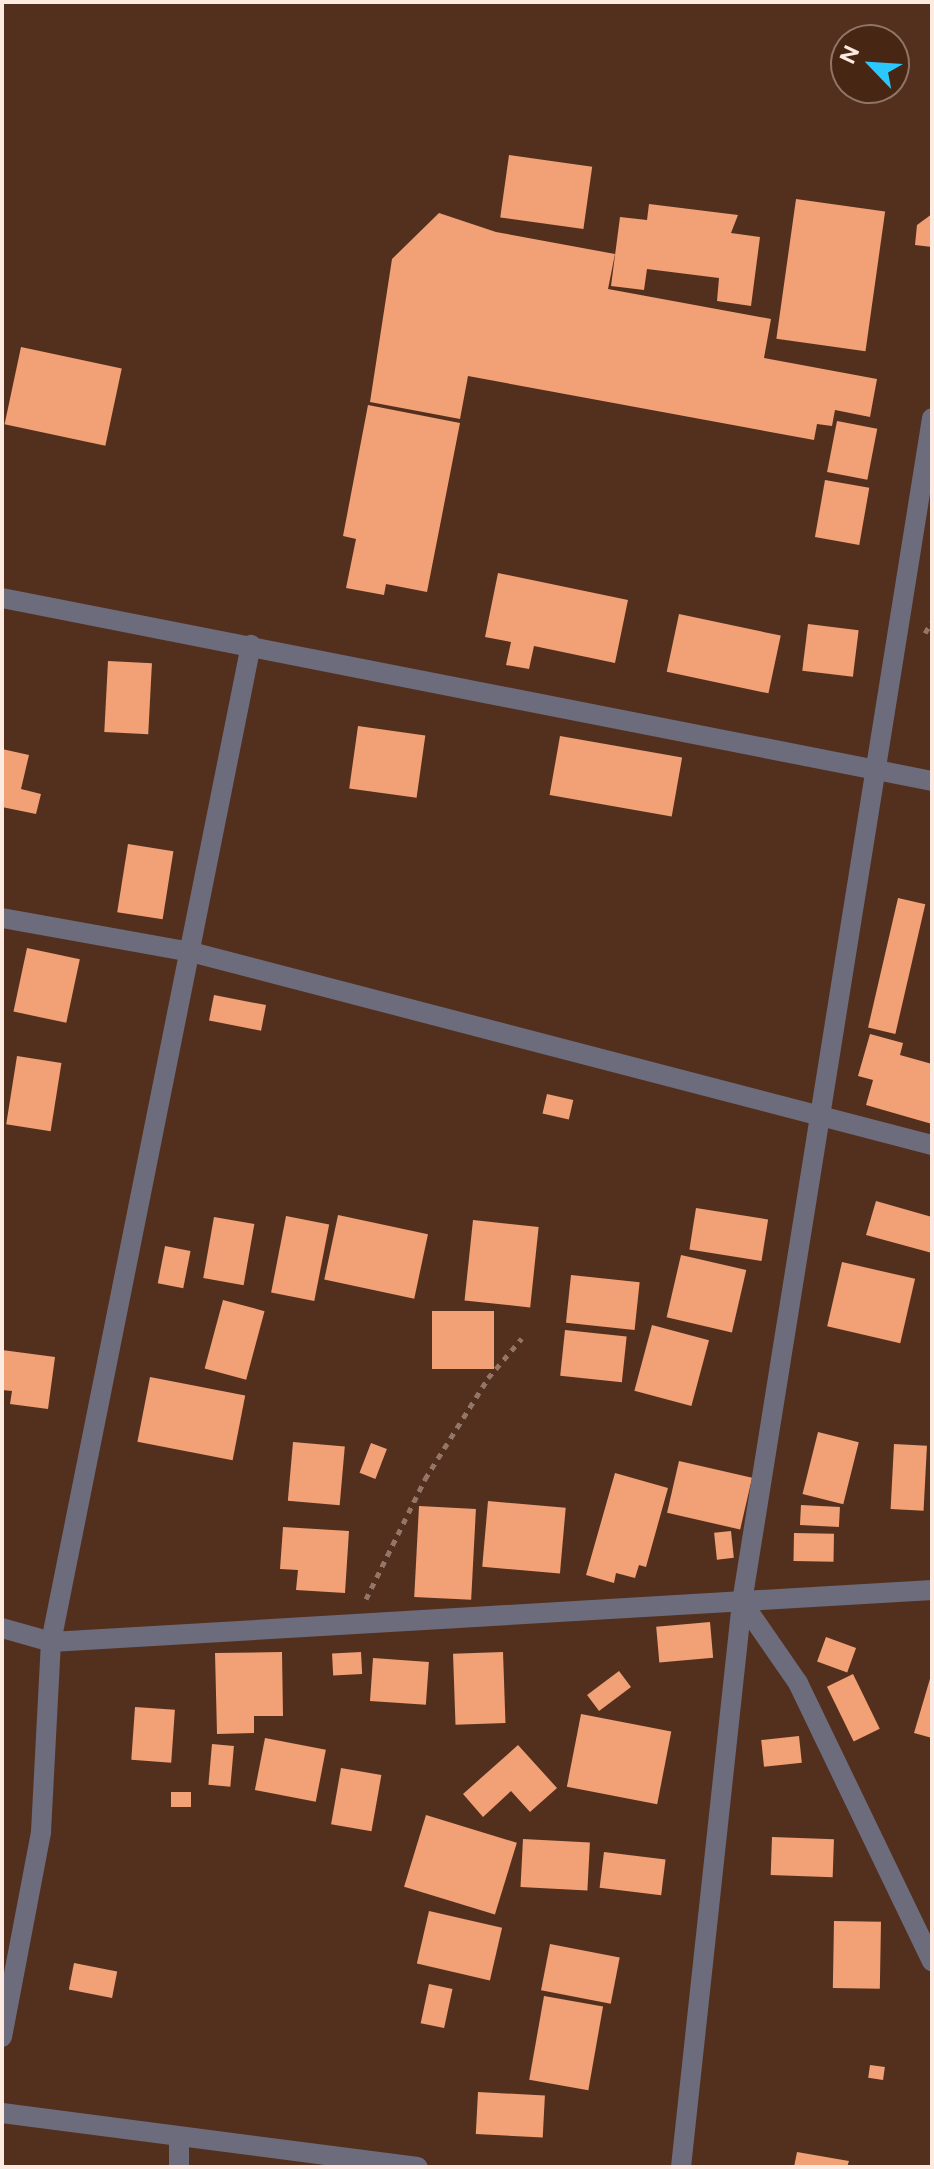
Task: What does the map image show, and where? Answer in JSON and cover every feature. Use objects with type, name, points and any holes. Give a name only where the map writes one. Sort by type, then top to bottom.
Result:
[{"type":"street","points":[[681,2167],[742,1602],[932,418]]},
{"type":"street","points":[[2,598],[932,781]]},
{"type":"street","points":[[2,2037],[41,1832],[51,1642],[251,645]]},
{"type":"street","points":[[2,918],[191,952],[932,1145]]},
{"type":"street","points":[[2,1628],[51,1642],[932,1590]]},
{"type":"street","points":[[742,1602],[798,1683],[932,1961]]},
{"type":"street","points":[[2,2113],[179,2139],[418,2167]]},
{"type":"street","points":[[179,2139],[179,2167]]},
{"type":"path","points":[[353,1624],[425,1479],[488,1378],[522,1338]]},
{"type":"building","points":[[509,155],[592,167],[583,229],[500,217]]},
{"type":"building","points":[[796,199],[885,212],[866,351],[776,339]]},
{"type":"building","points":[[649,204],[738,215],[731,233],[760,237],[751,306],[717,301],[719,278],[647,269],[644,290],[611,286],[620,217],[647,220]]},
{"type":"building","points":[[439,213],[496,232],[615,254],[608,289],[771,319],[764,358],[877,379],[870,417],[835,410],[832,426],[817,424],[814,440],[468,376],[460,419],[370,402],[392,259]]},
{"type":"building","points":[[932,214],[932,247],[915,245],[917,225]]},
{"type":"building","points":[[21,347],[122,368],[105,446],[5,424]]},
{"type":"building","points":[[368,405],[460,423],[427,592],[386,584],[384,595],[346,588],[356,539],[343,536]]},
{"type":"building","points":[[837,421],[877,429],[867,480],[827,472]]},
{"type":"building","points":[[825,480],[869,488],[859,545],[815,537]]},
{"type":"building","points":[[498,573],[628,600],[615,663],[534,646],[529,669],[506,665],[511,642],[485,637]]},
{"type":"building","points":[[679,614],[781,636],[768,693],[667,672]]},
{"type":"building","points":[[808,624],[859,630],[853,677],[802,671]]},
{"type":"building","points":[[108,661],[152,663],[148,734],[104,732]]},
{"type":"building","points":[[358,726],[425,735],[417,798],[349,788]]},
{"type":"building","points":[[560,736],[682,758],[672,817],[550,795]]},
{"type":"building","points":[[2,749],[29,755],[21,789],[41,794],[36,814],[2,807]]},
{"type":"building","points":[[128,844],[173,851],[163,919],[117,912]]},
{"type":"building","points":[[898,898],[925,904],[895,1034],[868,1028]]},
{"type":"building","points":[[27,948],[80,959],[66,1023],[13,1012]]},
{"type":"building","points":[[214,995],[266,1005],[261,1031],[209,1021]]},
{"type":"building","points":[[870,1034],[903,1043],[900,1055],[932,1064],[932,1124],[866,1105],[873,1080],[858,1076]]},
{"type":"building","points":[[17,1056],[61,1063],[51,1131],[6,1124]]},
{"type":"building","points":[[547,1094],[573,1100],[569,1120],[543,1113]]},
{"type":"building","points":[[876,1201],[932,1217],[932,1253],[866,1235]]},
{"type":"building","points":[[696,1208],[768,1219],[762,1261],[689,1249]]},
{"type":"building","points":[[338,1215],[428,1234],[414,1299],[324,1280]]},
{"type":"building","points":[[286,1216],[329,1224],[314,1301],[271,1293]]},
{"type":"building","points":[[214,1217],[254,1224],[244,1285],[203,1278]]},
{"type":"building","points":[[473,1220],[539,1227],[530,1307],[465,1301]]},
{"type":"building","points":[[165,1246],[191,1251],[183,1288],[158,1283]]},
{"type":"building","points":[[681,1255],[746,1270],[732,1332],[667,1317]]},
{"type":"building","points":[[842,1262],[915,1279],[900,1343],[827,1326]]},
{"type":"building","points":[[571,1275],[640,1282],[635,1330],[566,1323]]},
{"type":"building","points":[[223,1300],[265,1311],[246,1380],[205,1369]]},
{"type":"building","points":[[432,1311],[494,1311],[494,1369],[432,1369]]},
{"type":"building","points":[[652,1325],[709,1340],[691,1406],[634,1391]]},
{"type":"building","points":[[565,1330],[627,1336],[622,1382],[560,1376]]},
{"type":"building","points":[[2,1350],[55,1357],[48,1409],[10,1404],[12,1391],[2,1390]]},
{"type":"building","points":[[150,1377],[245,1396],[233,1460],[137,1442]]},
{"type":"building","points":[[818,1432],[859,1442],[843,1504],[803,1494]]},
{"type":"building","points":[[293,1442],[345,1447],[340,1505],[288,1501]]},
{"type":"building","points":[[371,1443],[387,1449],[375,1479],[360,1473]]},
{"type":"building","points":[[894,1444],[927,1446],[924,1511],[891,1509]]},
{"type":"building","points":[[679,1461],[752,1478],[740,1530],[667,1513]]},
{"type":"building","points":[[615,1473],[668,1488],[646,1567],[639,1565],[635,1578],[616,1573],[614,1583],[586,1575]]},
{"type":"building","points":[[488,1501],[566,1508],[560,1574],[482,1567]]},
{"type":"building","points":[[801,1505],[840,1507],[839,1527],[800,1525]]},
{"type":"building","points":[[419,1506],[476,1509],[471,1600],[414,1597]]},
{"type":"building","points":[[283,1527],[349,1531],[345,1593],[296,1590],[298,1570],[280,1569]]},
{"type":"building","points":[[731,1531],[734,1558],[717,1560],[714,1533]]},
{"type":"building","points":[[794,1533],[834,1534],[834,1562],[794,1561]]},
{"type":"building","points":[[710,1622],[713,1658],[659,1663],[656,1627]]},
{"type":"building","points":[[826,1637],[856,1648],[847,1672],[817,1661]]},
{"type":"building","points":[[282,1652],[283,1716],[254,1716],[254,1733],[217,1734],[215,1653]]},
{"type":"building","points":[[361,1652],[362,1674],[333,1675],[332,1654]]},
{"type":"building","points":[[503,1652],[505,1723],[456,1725],[453,1654]]},
{"type":"building","points":[[373,1658],[429,1662],[426,1705],[370,1701]]},
{"type":"building","points":[[619,1671],[631,1687],[599,1711],[587,1695]]},
{"type":"building","points":[[932,1672],[932,1738],[914,1733]]},
{"type":"building","points":[[853,1674],[880,1729],[854,1742],[827,1687]]},
{"type":"building","points":[[135,1707],[175,1710],[171,1763],[131,1760]]},
{"type":"building","points":[[581,1714],[671,1732],[657,1804],[567,1787]]},
{"type":"building","points":[[799,1736],[802,1763],[764,1767],[761,1740]]},
{"type":"building","points":[[265,1738],[326,1750],[316,1802],[255,1790]]},
{"type":"building","points":[[212,1744],[234,1746],[230,1787],[208,1785]]},
{"type":"building","points":[[518,1745],[557,1788],[530,1812],[511,1791],[483,1817],[463,1794]]},
{"type":"building","points":[[341,1768],[381,1775],[371,1831],[331,1824]]},
{"type":"building","points":[[171,1792],[191,1792],[191,1807],[171,1807]]},
{"type":"building","points":[[426,1815],[517,1843],[495,1914],[404,1887]]},
{"type":"building","points":[[772,1837],[834,1839],[833,1877],[771,1875]]},
{"type":"building","points":[[523,1839],[590,1843],[587,1890],[520,1887]]},
{"type":"building","points":[[604,1852],[666,1860],[661,1895],[600,1888]]},
{"type":"building","points":[[429,1911],[502,1928],[490,1980],[417,1964]]},
{"type":"building","points":[[834,1921],[881,1922],[880,1989],[833,1988]]},
{"type":"building","points":[[550,1944],[620,1958],[611,2004],[541,1990]]},
{"type":"building","points":[[74,1963],[117,1971],[112,1998],[69,1990]]},
{"type":"building","points":[[429,1984],[452,1989],[444,2028],[421,2023]]},
{"type":"building","points":[[544,1996],[603,2006],[588,2090],[529,2080]]},
{"type":"building","points":[[870,2065],[885,2067],[883,2080],[868,2078]]},
{"type":"building","points":[[478,2092],[545,2096],[543,2137],[476,2134]]},
{"type":"building","points":[[797,2152],[849,2161],[847,2167],[794,2167]]}]
